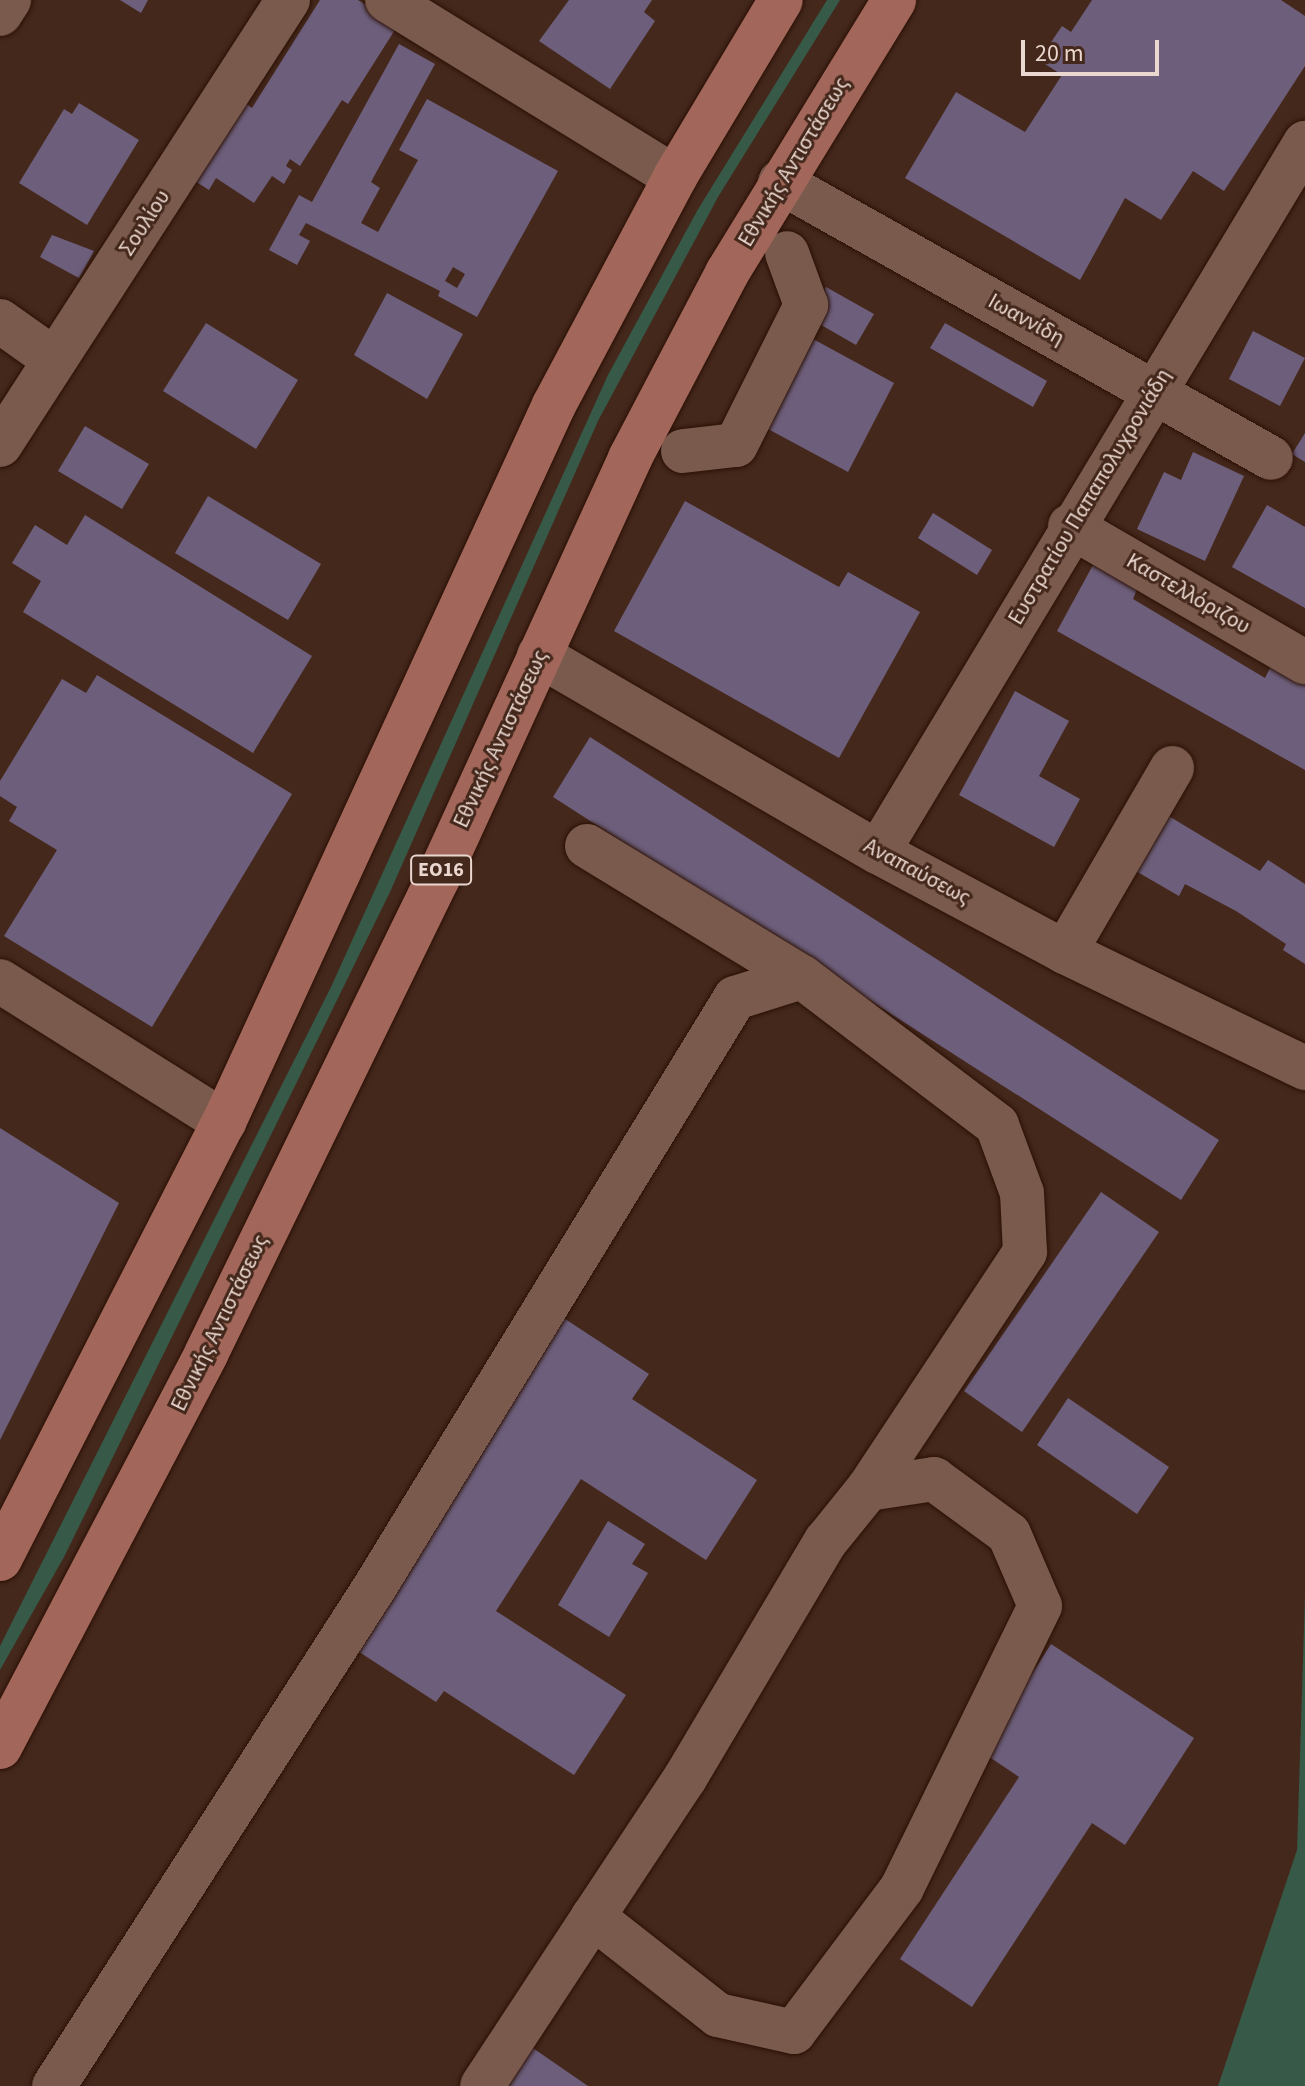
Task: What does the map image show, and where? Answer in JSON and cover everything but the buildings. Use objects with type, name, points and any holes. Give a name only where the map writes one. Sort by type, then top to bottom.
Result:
[{"type":"main road","points":[[0,1559],[224,1122],[512,490],[675,177],[781,0]]},
{"type":"main road","name":"Εθνικής Αντιστάσεως","points":[[0,1747],[206,1354],[438,878],[630,458],[780,182],[894,0]]},
{"type":"street","points":[[0,14],[9,0]]},
{"type":"street","name":"Σουλίου","points":[[0,445],[288,0]]},
{"type":"street","points":[[387,0],[675,177]]},
{"type":"street","name":"Ευστρατίου Παπαπολυχρονιάδη","points":[[878,852],[1070,526],[1305,143]]},
{"type":"street","name":"Ιωαννίδη","points":[[780,182],[1271,458]]},
{"type":"street","points":[[683,451],[736,445],[806,305],[787,253]]},
{"type":"street","points":[[0,321],[55,360]]},
{"type":"street","name":"Καστελλόριζου","points":[[1070,526],[1305,662]]},
{"type":"street","name":"Αναπαύσεως","points":[[539,655],[878,852],[1065,952],[1305,1068]]},
{"type":"street","points":[[1065,952],[1172,768]]},
{"type":"street","points":[[482,2086],[685,1778],[826,1541],[868,1489],[1025,1252],[1022,1193],[997,1125],[802,977],[587,846]]},
{"type":"street","points":[[54,2086],[376,1585],[735,998],[802,977]]},
{"type":"street","points":[[0,981],[224,1122]]},
{"type":"street","points":[[593,1917],[718,2015],[794,2032],[902,1888],[1040,1606],[1009,1534],[934,1479],[868,1489]]},
{"type":"green space","points":[[827,0],[840,0],[718,197],[598,421],[390,892],[64,1557],[0,1670],[0,1646],[331,987],[608,375],[697,211]]},
{"type":"green space","points":[[1305,1595],[1305,2086],[1218,2086],[1297,1850]]}]
